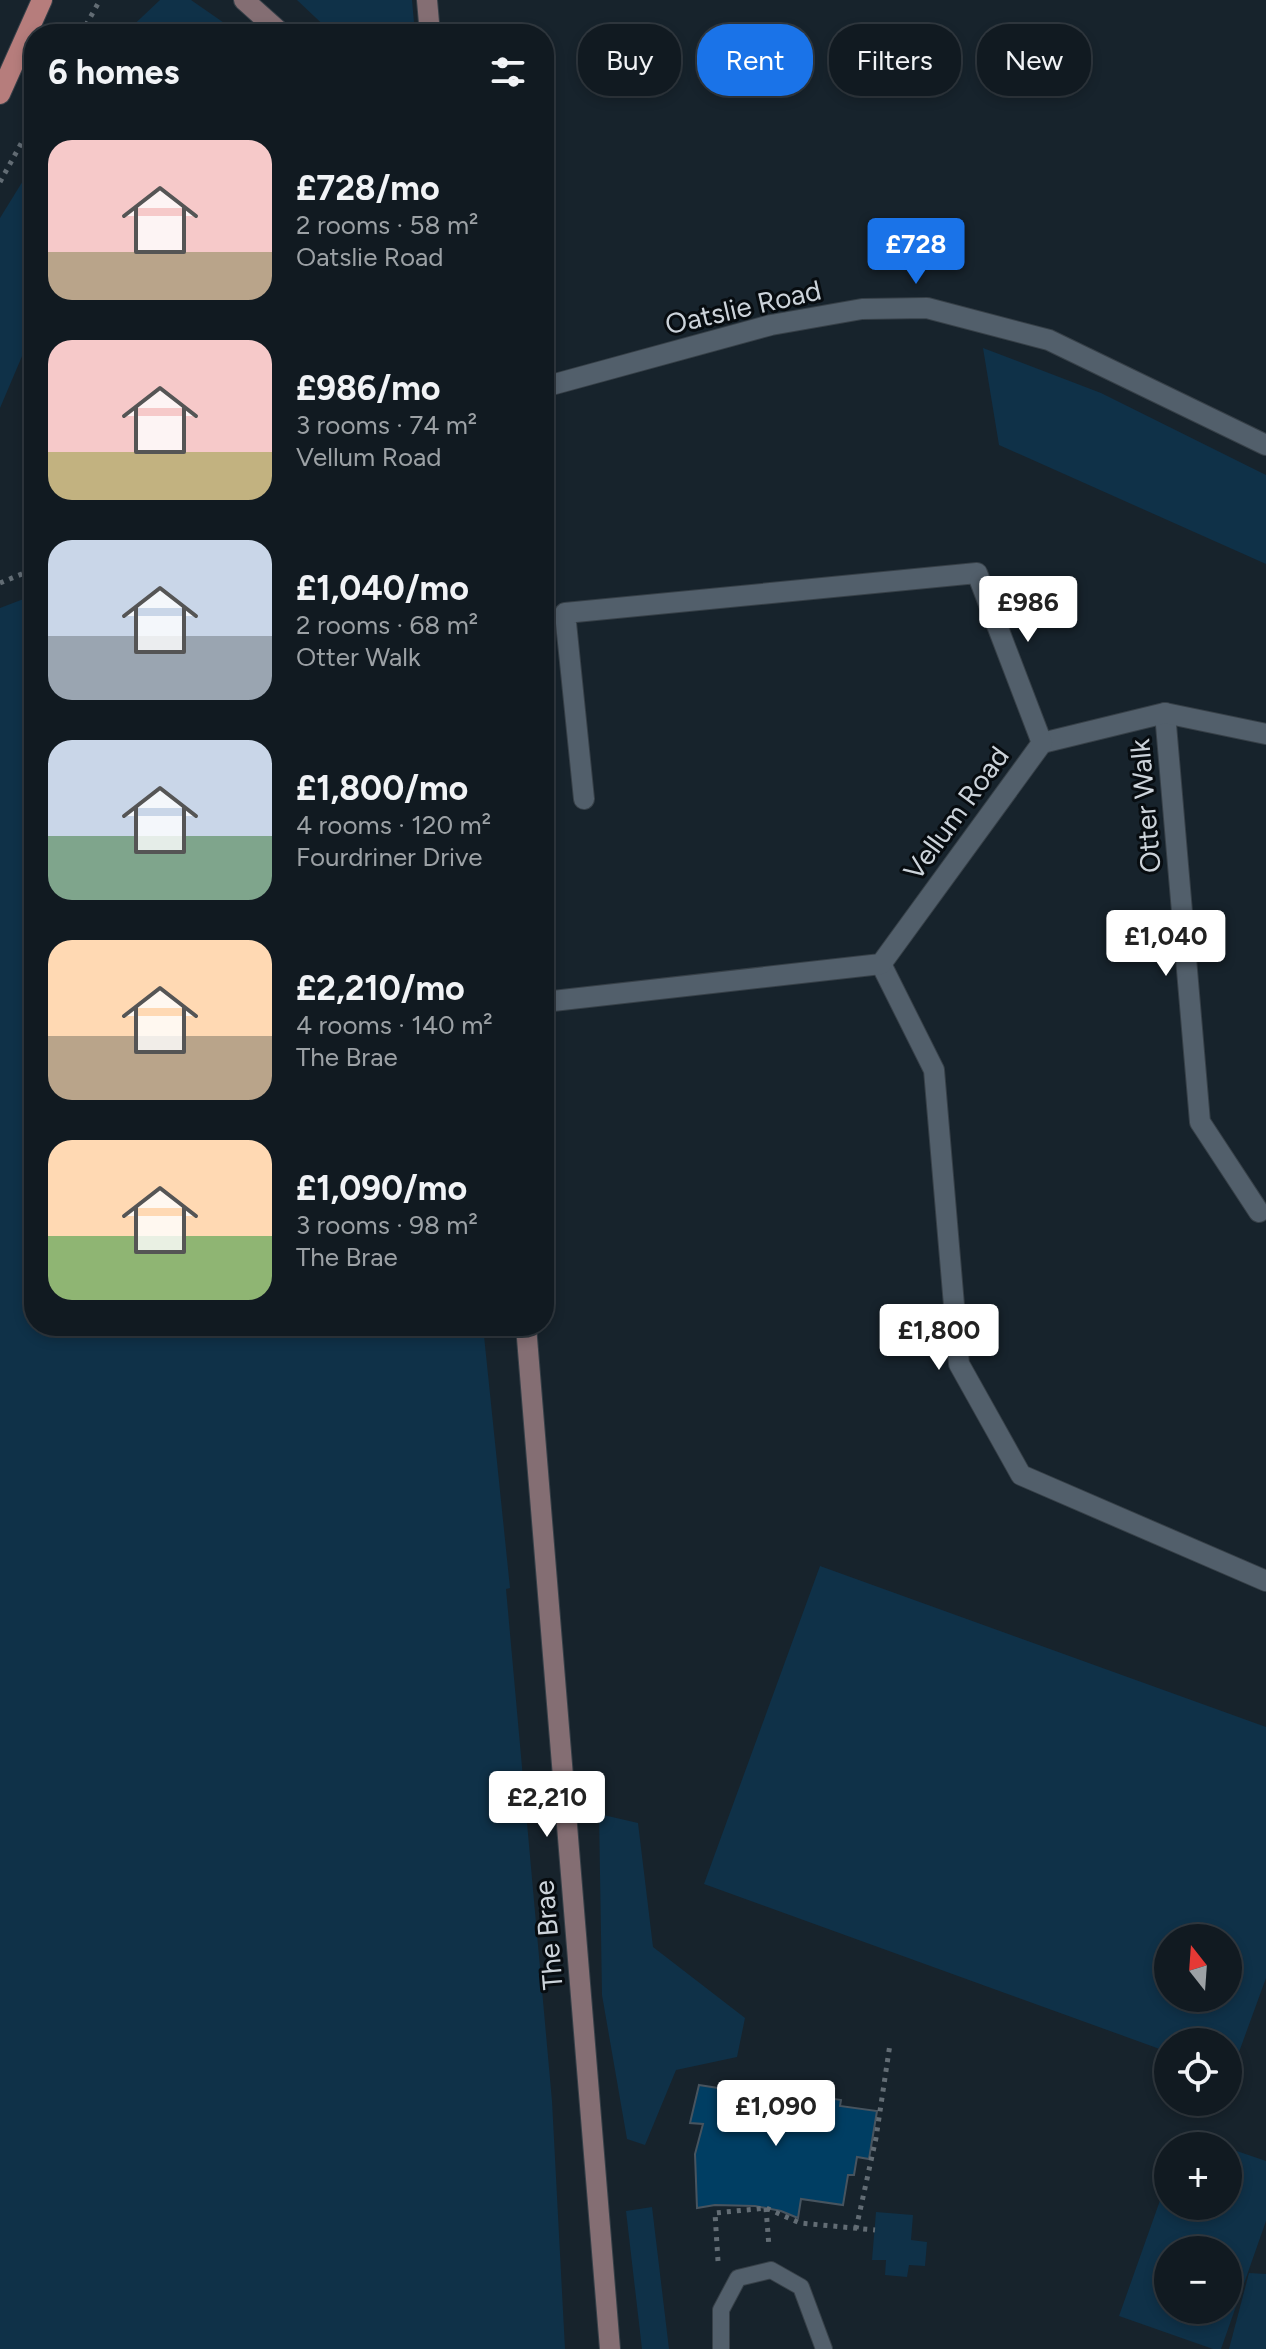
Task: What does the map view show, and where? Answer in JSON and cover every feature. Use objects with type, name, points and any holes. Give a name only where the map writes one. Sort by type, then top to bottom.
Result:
[{"type":"main road","points":[[31,24],[42,0]]},
{"type":"main road","points":[[244,0],[271,24]]},
{"type":"main road","points":[[427,0],[429,24]]},
{"type":"main road","points":[[0,94],[24,40]]},
{"type":"main road","name":"The Brae","points":[[527,1336],[610,2349]]},
{"type":"street","name":"Oatslie Road","points":[[554,384],[771,325],[862,309],[927,308],[1049,340],[1266,445]]},
{"type":"street","name":"Vellum Road","points":[[584,799],[565,613],[977,573],[1042,743],[881,964]]},
{"type":"street","points":[[1042,743],[1165,713],[1266,734]]},
{"type":"street","name":"Otter Walk","points":[[1165,713],[1200,1122],[1259,1212]]},
{"type":"street","points":[[554,1001],[881,964],[934,1070],[959,1364],[1021,1475],[1266,1581]]},
{"type":"lane","points":[[721,2349],[721,2310],[738,2278],[771,2270],[801,2287],[824,2349]]},
{"type":"path","points":[[87,24],[100,0]]},
{"type":"path","points":[[0,182],[24,138]]},
{"type":"path","points":[[0,583],[24,573]]},
{"type":"path","points":[[856,2229],[876,2138],[890,2044]]},
{"type":"path","points":[[766,2208],[771,2270]]},
{"type":"path","points":[[721,2310],[715,2213],[766,2208],[800,2223],[875,2230]]},
{"type":"shaded area","points":[[160,0],[191,0],[226,24],[135,24]]},
{"type":"shaded area","points":[[297,0],[412,0],[414,24],[322,24]]},
{"type":"shaded area","points":[[24,179],[24,352],[0,408],[0,218]]},
{"type":"shaded area","points":[[983,348],[1101,393],[1266,475],[1266,564],[999,445]]},
{"type":"shaded area","points":[[24,599],[24,1336],[484,1336],[510,1588],[506,1589],[552,2101],[565,2349],[0,2349],[0,608]]},
{"type":"shaded area","points":[[820,1566],[1266,1727],[1266,1978],[1242,2044],[1242,2028],[1154,2028],[1154,2047],[704,1884]]},
{"type":"shaded area","points":[[599,1814],[638,1823],[653,1947],[745,2018],[737,2057],[676,2070],[645,2145],[627,2139],[602,1995]]},
{"type":"shaded area","points":[[1242,2153],[1266,2161],[1266,2221],[1242,2289],[1242,2236],[1154,2236],[1154,2324],[1230,2324],[1221,2349],[1213,2349],[1119,2316],[1154,2217],[1154,2220],[1242,2220]]},
{"type":"shaded area","points":[[652,2207],[669,2349],[642,2349],[626,2211]]},
{"type":"shaded area","points":[[876,2212],[913,2215],[911,2240],[927,2242],[925,2266],[909,2265],[907,2277],[885,2275],[886,2260],[872,2260]]},
{"type":"shaded area","points":[[1249,2273],[1266,2274],[1266,2349],[1229,2349],[1236,2324],[1242,2324],[1242,2300]]},
{"type":"building","points":[[699,2085],[744,2092],[745,2085],[841,2100],[840,2106],[877,2111],[869,2159],[857,2157],[854,2175],[848,2175],[843,2205],[801,2199],[798,2218],[755,2206],[697,2208],[695,2154],[703,2124],[690,2123]]}]
